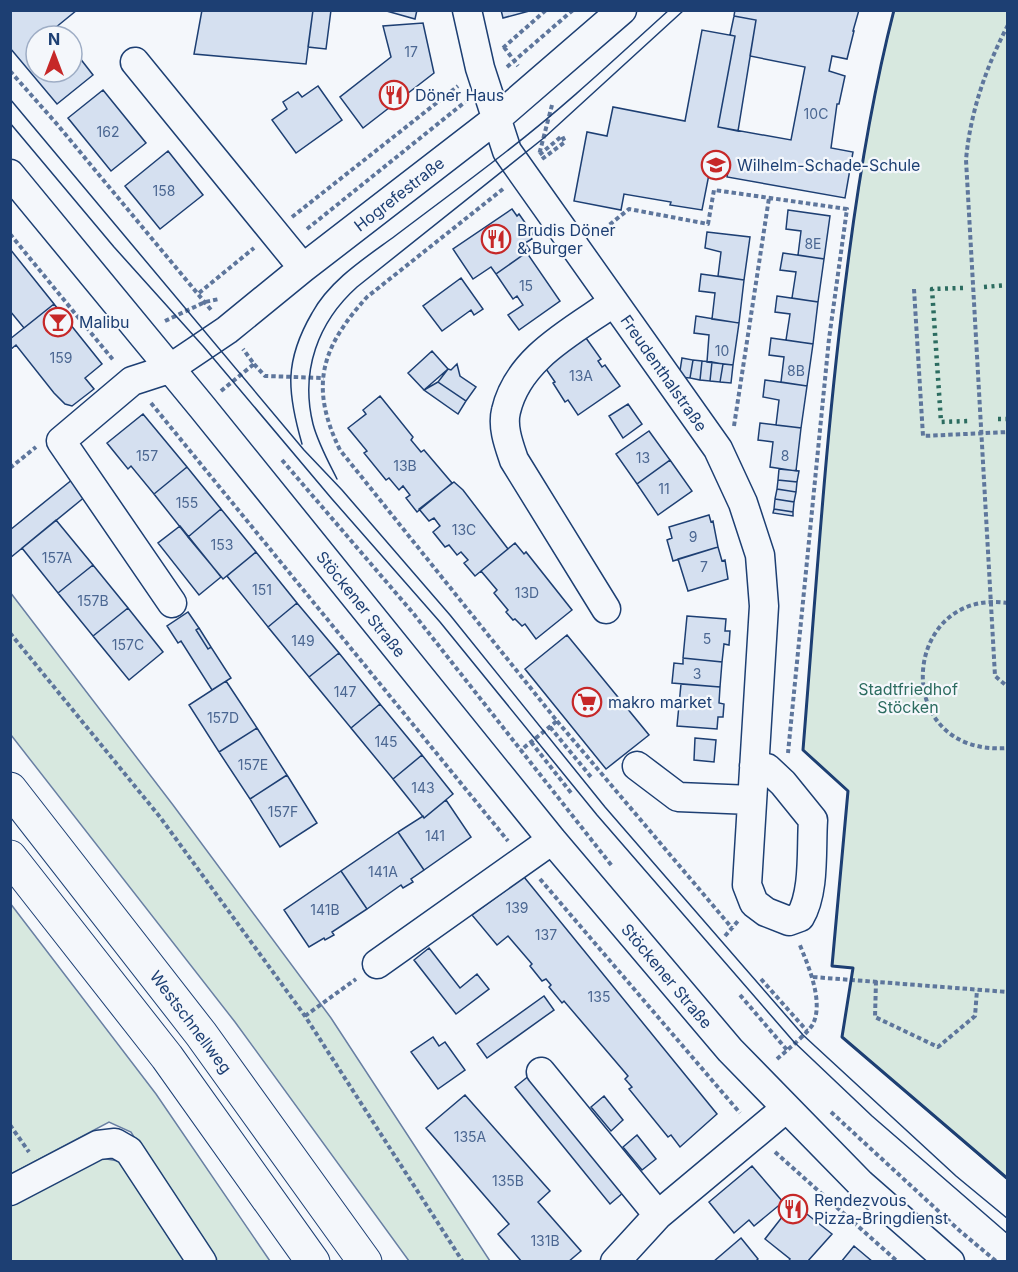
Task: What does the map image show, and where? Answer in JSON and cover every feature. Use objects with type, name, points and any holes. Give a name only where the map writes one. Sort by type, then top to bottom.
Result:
[{"type":"highway","name":"Westschnellweg","points":[[10,789],[201,1034],[365,1262]]},
{"type":"highway","points":[[10,856],[167,1057],[313,1262]]},
{"type":"street","name":"Freudenthalstraße","points":[[467,10],[483,77],[507,151],[718,449],[743,503],[760,555],[764,606],[747,885],[754,903],[766,912],[789,921]]},
{"type":"street","name":"Hogrefestraße","points":[[169,369],[227,330],[496,118],[622,10]]},
{"type":"street","points":[[135,62],[303,268]]},
{"type":"street","name":"Stöckener Straße","points":[[10,174],[552,840],[730,1050],[785,1109],[861,1184],[950,1262]]},
{"type":"street","points":[[606,609],[514,460],[506,436],[505,412],[514,389],[531,364],[547,349],[614,302]]},
{"type":"street","points":[[169,369],[132,381],[61,441],[172,603]]},
{"type":"street","points":[[637,766],[678,797],[752,800]]},
{"type":"street","points":[[754,766],[767,768],[783,783],[813,820],[809,892],[800,917],[789,921]]},
{"type":"street","points":[[377,964],[552,840]]},
{"type":"street","points":[[542,1072],[658,1215]]},
{"type":"street","points":[[615,1262],[658,1215],[785,1109]]},
{"type":"street","points":[[10,1191],[98,1145],[115,1143],[129,1151],[202,1262]]},
{"type":"path","points":[[279,239],[483,77],[546,10]]},
{"type":"path","points":[[199,293],[279,239],[483,77],[573,10]]},
{"type":"path","points":[[1008,25],[987,71],[974,111],[966,160],[995,676],[1008,687]]},
{"type":"path","points":[[10,71],[205,302],[217,301],[225,294]]},
{"type":"path","points":[[523,174],[367,297],[338,333],[328,355],[323,397],[326,414],[340,450],[557,721],[732,928]]},
{"type":"path","points":[[577,250],[629,209],[708,224],[714,190],[847,209],[829,339],[791,739],[783,783]]},
{"type":"path","points":[[718,449],[734,428],[769,198]]},
{"type":"path","points":[[10,234],[524,861],[757,1133],[788,1164],[898,1262]]},
{"type":"path","points":[[914,289],[923,436],[1008,432]]},
{"type":"path","points":[[254,364],[265,376],[324,378]]},
{"type":"path","points":[[222,390],[229,399]]},
{"type":"path","points":[[280,458],[413,613],[617,873]]},
{"type":"path","points":[[1008,603],[991,602],[966,608],[952,616],[930,641],[924,657],[922,673],[923,689],[928,705],[947,732],[977,747],[993,750],[1008,748]]},
{"type":"path","points":[[10,633],[160,816],[305,1016],[463,1262]]},
{"type":"path","points":[[520,750],[557,721]]},
{"type":"path","points":[[550,727],[591,777]]},
{"type":"path","points":[[531,742],[572,794]]},
{"type":"path","points":[[783,1066],[777,1059],[812,1026],[816,1014],[813,977],[789,921]]},
{"type":"path","points":[[305,1016],[377,964]]},
{"type":"path","points":[[813,977],[1008,992]]},
{"type":"path","points":[[761,979],[807,1031]]},
{"type":"path","points":[[876,981],[875,1017],[938,1047],[975,1016],[977,990]]},
{"type":"path","points":[[740,995],[787,1050]]},
{"type":"path","points":[[826,1107],[960,1231],[997,1262]]},
{"type":"path","points":[[10,1125],[30,1152],[41,1175]]},
{"type":"green space","name":"Stadtfriedhof Stöcken","points":[[894,11],[1007,11],[1007,1179],[842,1037],[853,968],[832,966],[848,791],[803,750],[833,390],[851,237],[866,140]]},
{"type":"green space","points":[[10,592],[173,805],[331,1018],[490,1261],[409,1261],[235,1022],[11,735]]},
{"type":"green space","points":[[10,903],[156,1094],[270,1261],[211,1261],[131,1132],[109,1122],[11,1174]]},
{"type":"green space","points":[[95,1157],[124,1162],[192,1262],[11,1262],[11,1202]]},
{"type":"building","points":[[10,10],[77,10],[60,24],[24,24],[24,65],[10,48]]},
{"type":"building","points":[[202,10],[313,10],[306,64],[194,54]]},
{"type":"building","points":[[313,10],[331,10],[326,49],[308,47]]},
{"type":"building","points":[[383,10],[417,10],[415,19]]},
{"type":"building","points":[[501,10],[533,10],[503,18]]},
{"type":"building","points":[[735,10],[859,10],[847,59],[832,56],[829,71],[845,76],[839,104],[837,104],[831,148],[853,152],[845,198],[727,177],[729,166],[711,164],[702,210],[624,194],[621,210],[574,201],[587,132],[607,136],[613,107],[685,121],[702,30],[735,36],[718,127],[791,140],[805,67],[750,56],[756,20],[734,16]]},
{"type":"building","points":[[734,16],[756,20],[738,131],[718,127],[735,36],[730,35]]},
{"type":"building","points":[[423,23],[434,73],[363,128],[340,97],[391,57],[383,26]]},
{"type":"building","points":[[84,63],[93,75],[84,82]]},
{"type":"building","points":[[40,84],[82,84],[57,104]]},
{"type":"building","points":[[318,86],[342,120],[296,153],[272,120],[287,109],[283,102],[298,92],[302,97]]},
{"type":"building","points":[[103,90],[146,143],[111,171],[68,118]]},
{"type":"building","points":[[168,151],[203,195],[160,229],[125,186]]},
{"type":"building","points":[[512,209],[517,216],[519,214],[533,234],[530,236],[532,239],[525,243],[530,250],[496,274],[491,267],[473,279],[453,249]]},
{"type":"building","points":[[788,210],[830,216],[824,259],[798,255],[801,231],[786,229]]},
{"type":"building","points":[[707,232],[750,237],[744,280],[718,276],[721,252],[705,248]]},
{"type":"building","points":[[10,249],[54,304],[24,328],[10,311]]},
{"type":"building","points":[[530,250],[527,253],[560,301],[519,330],[508,315],[523,305],[517,296],[513,299],[496,274]]},
{"type":"building","points":[[783,253],[824,259],[818,302],[792,298],[796,272],[780,270]]},
{"type":"building","points":[[701,274],[744,280],[739,323],[712,319],[715,293],[699,291]]},
{"type":"building","points":[[461,278],[483,309],[474,315],[471,310],[442,331],[423,306]]},
{"type":"building","points":[[777,296],[818,302],[813,344],[786,340],[790,314],[775,312]]},
{"type":"building","points":[[54,304],[102,364],[85,378],[94,389],[72,406],[65,404],[54,393],[16,345],[10,350],[10,339]]},
{"type":"building","points":[[696,316],[739,323],[733,365],[707,362],[709,335],[694,333]]},
{"type":"building","points":[[586,338],[601,359],[598,361],[602,367],[605,365],[620,386],[578,415],[568,400],[565,402],[544,366]]},
{"type":"building","points":[[771,338],[813,344],[807,386],[781,382],[784,357],[769,355]]},
{"type":"building","points":[[432,351],[448,369],[424,390],[408,373]]},
{"type":"building","points":[[682,358],[693,360],[690,378],[679,377]]},
{"type":"building","points":[[693,360],[702,361],[700,380],[690,378]]},
{"type":"building","points":[[702,361],[712,362],[710,381],[700,380]]},
{"type":"building","points":[[712,362],[723,364],[720,382],[710,381]]},
{"type":"building","points":[[457,364],[460,376],[476,387],[466,401],[438,382],[448,369],[451,370]]},
{"type":"building","points":[[723,364],[733,365],[731,383],[720,382]]},
{"type":"building","points":[[765,380],[807,386],[801,428],[776,425],[779,400],[763,397]]},
{"type":"building","points":[[438,382],[466,401],[458,414],[424,390]]},
{"type":"building","points":[[380,396],[413,437],[411,440],[421,452],[424,450],[452,483],[417,512],[406,498],[410,495],[403,486],[399,490],[389,478],[386,480],[364,453],[367,451],[348,428],[366,414],[363,410]]},
{"type":"building","points":[[628,404],[642,424],[623,438],[609,416]]},
{"type":"building","points":[[143,414],[187,467],[154,494],[131,466],[128,469],[107,443]]},
{"type":"building","points":[[760,423],[801,428],[796,471],[770,467],[773,442],[758,440]]},
{"type":"building","points":[[649,431],[670,460],[637,484],[616,454]]},
{"type":"building","points":[[670,460],[692,491],[658,515],[637,484]]},
{"type":"building","points":[[187,467],[221,509],[188,537],[154,494]]},
{"type":"building","points":[[779,469],[799,471],[797,482],[778,480]]},
{"type":"building","points":[[73,479],[86,496],[10,558],[10,530]]},
{"type":"building","points":[[778,480],[797,482],[796,492],[777,489]]},
{"type":"building","points":[[454,482],[463,490],[508,549],[475,576],[464,563],[468,560],[461,552],[457,555],[449,545],[445,547],[433,532],[440,526],[434,518],[429,521],[419,509]]},
{"type":"building","points":[[777,489],[796,492],[794,502],[775,499]]},
{"type":"building","points":[[775,499],[794,502],[793,512],[774,509]]},
{"type":"building","points":[[221,509],[256,552],[223,579],[188,537]]},
{"type":"building","points":[[774,509],[793,512],[793,516],[773,513]]},
{"type":"building","points":[[709,515],[711,522],[713,521],[718,547],[673,561],[667,540],[672,538],[669,527]]},
{"type":"building","points":[[56,520],[93,565],[58,593],[22,548]]},
{"type":"building","points":[[180,526],[221,577],[199,595],[158,543]]},
{"type":"building","points":[[515,543],[524,554],[526,552],[572,610],[536,639],[525,624],[522,626],[506,612],[508,610],[494,593],[497,590],[481,571]]},
{"type":"building","points":[[718,547],[722,561],[725,560],[728,579],[688,591],[678,559]]},
{"type":"building","points":[[256,552],[297,603],[268,627],[227,576]]},
{"type":"building","points":[[93,565],[128,608],[93,636],[58,593]]},
{"type":"building","points":[[297,603],[339,653],[309,677],[268,627]]},
{"type":"building","points":[[128,608],[163,652],[129,680],[93,636]]},
{"type":"building","points":[[188,612],[199,628],[196,630],[208,649],[211,647],[231,678],[212,690],[181,641],[178,643],[167,626]]},
{"type":"building","points":[[687,616],[726,619],[725,631],[730,631],[729,645],[724,644],[722,662],[683,658]]},
{"type":"building","points":[[199,628],[211,647],[208,649],[196,630]]},
{"type":"building","name":"makro market","points":[[567,635],[649,735],[606,769],[525,669]]},
{"type":"building","points":[[339,653],[380,704],[351,728],[309,677]]},
{"type":"building","points":[[683,658],[722,662],[720,687],[672,683],[674,663],[683,664]]},
{"type":"building","points":[[226,681],[257,728],[219,752],[189,705]]},
{"type":"building","points":[[681,684],[720,687],[719,703],[724,704],[723,717],[718,717],[717,729],[677,726]]},
{"type":"building","points":[[380,704],[422,755],[393,779],[351,728]]},
{"type":"building","points":[[257,728],[287,775],[250,799],[219,752]]},
{"type":"building","points":[[695,738],[716,740],[714,762],[694,760]]},
{"type":"building","points":[[422,755],[453,794],[424,818],[393,779]]},
{"type":"building","points":[[287,775],[317,823],[280,847],[250,799]]},
{"type":"building","points":[[446,800],[471,837],[424,870],[398,832],[423,816],[424,818]]},
{"type":"building","points":[[398,832],[424,870],[411,879],[413,882],[403,888],[401,885],[367,909],[341,871]]},
{"type":"building","points":[[341,871],[367,909],[332,932],[334,935],[309,947],[284,910]]},
{"type":"building","points":[[524,877],[717,1114],[680,1147],[671,1135],[668,1137],[629,1089],[632,1087],[625,1079],[628,1076],[564,1001],[562,1003],[549,987],[551,985],[546,979],[542,981],[530,966],[532,964],[508,936],[497,945],[472,915]]},
{"type":"building","points":[[429,948],[460,988],[477,974],[489,989],[456,1014],[414,960]]},
{"type":"building","points":[[544,996],[554,1010],[487,1058],[477,1044]]},
{"type":"building","points":[[433,1037],[439,1046],[445,1042],[465,1070],[438,1089],[411,1052]]},
{"type":"building","points":[[530,1075],[624,1192],[610,1204],[515,1087]]},
{"type":"building","points":[[465,1095],[550,1191],[538,1202],[581,1251],[568,1262],[522,1262],[498,1234],[509,1224],[426,1128]]},
{"type":"building","points":[[604,1096],[623,1120],[611,1131],[591,1107]]},
{"type":"building","points":[[637,1135],[656,1159],[642,1170],[623,1147]]},
{"type":"building","points":[[752,1166],[783,1202],[754,1226],[749,1220],[734,1233],[709,1202]]},
{"type":"building","points":[[793,1203],[832,1234],[807,1262],[788,1262],[790,1259],[765,1239]]},
{"type":"building","points":[[741,1238],[758,1259],[755,1262],[713,1262]]},
{"type":"building","points":[[854,1246],[873,1262],[841,1262]]},
{"type":"tram line","points":[[302,444],[291,392],[293,362],[303,330],[328,290],[360,261],[528,134],[590,82],[669,10]]},
{"type":"tram line","points":[[337,479],[315,431],[309,385],[316,349],[323,332],[343,301],[357,287],[545,137],[684,10]]},
{"type":"tram line","points":[[10,99],[304,450],[342,490],[450,615],[605,807],[803,1035],[956,1176],[1008,1219]]},
{"type":"tram line","points":[[10,123],[114,247],[203,346],[332,499],[440,622],[597,815],[794,1042],[872,1116],[1008,1234]]},
{"type":"hedge","points":[[984,287],[1008,285]]},
{"type":"hedge","points":[[963,288],[932,289],[941,422],[968,421]]},
{"type":"hedge","points":[[998,419],[1008,419]]},
{"type":"wall","points":[[894,10],[866,140],[851,237],[833,390],[803,750],[848,791],[832,966],[853,968],[842,1037],[1008,1179]]},
{"type":"place","name":"Döner Haus","points":[[394,95]]},
{"type":"place","name":"Wilhelm-Schade-Schule","points":[[716,165]]},
{"type":"place","name":"Brudis Döner & Burger","points":[[496,239]]},
{"type":"place","name":"Malibu","points":[[58,322]]},
{"type":"place","name":"makro market","points":[[587,702]]},
{"type":"place","name":"Rendezvous Pizza-Bringdienst","points":[[793,1209]]}]
